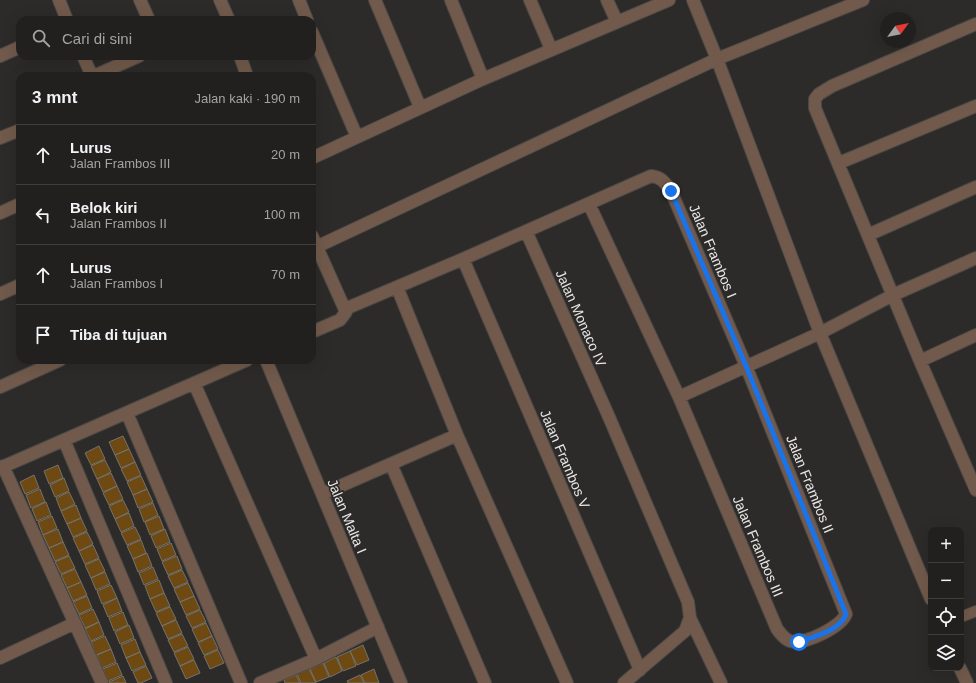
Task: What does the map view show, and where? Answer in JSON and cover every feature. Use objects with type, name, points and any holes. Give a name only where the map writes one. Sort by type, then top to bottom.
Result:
[{"type":"street","points":[[59,0],[65,16]]},
{"type":"street","points":[[140,0],[147,16]]},
{"type":"street","points":[[220,0],[225,16]]},
{"type":"street","points":[[299,0],[305,16]]},
{"type":"street","points":[[375,0],[420,107]]},
{"type":"street","points":[[451,0],[483,79]]},
{"type":"street","points":[[530,0],[551,49]]},
{"type":"street","points":[[607,0],[617,22]]},
{"type":"street","points":[[316,156],[483,79],[669,0]]},
{"type":"street","points":[[693,0],[820,334],[928,592]]},
{"type":"street","points":[[316,247],[717,60],[863,0]]},
{"type":"street","points":[[976,24],[832,86],[814,99],[815,108],[920,361],[976,490]]},
{"type":"street","points":[[316,41],[357,138]]},
{"type":"street","points":[[0,56],[16,49]]},
{"type":"street","points":[[85,60],[91,72]]},
{"type":"street","points":[[102,72],[130,60]]},
{"type":"street","points":[[241,60],[246,72]]},
{"type":"street","points":[[839,163],[976,106]]},
{"type":"street","points":[[0,138],[16,132]]},
{"type":"street","name":"Jalan Frambos I","points":[[345,309],[652,176],[658,177],[664,181],[671,191],[746,366]]},
{"type":"street","points":[[868,235],[976,186]]},
{"type":"street","name":"Jalan Frambos III","points":[[589,204],[679,397],[777,629],[785,639],[792,642],[799,642],[821,634],[836,626],[845,618],[846,614]]},
{"type":"street","points":[[0,213],[16,206]]},
{"type":"street","name":"Jalan Monaco IV","points":[[526,231],[609,417],[688,602],[690,618],[720,683]]},
{"type":"street","points":[[316,252],[345,309],[345,315],[340,320],[316,330]]},
{"type":"street","points":[[679,397],[820,334],[893,295],[976,258]]},
{"type":"street","name":"Jalan Frambos V","points":[[463,259],[640,670]]},
{"type":"street","points":[[0,294],[16,286]]},
{"type":"street","points":[[397,287],[457,435],[567,683]]},
{"type":"street","points":[[920,361],[976,335]]},
{"type":"street","points":[[0,386],[51,364]]},
{"type":"street","points":[[102,683],[1,467],[238,364]]},
{"type":"street","name":"Jalan Malta I","points":[[268,364],[401,683]]},
{"type":"street","name":"Jalan Frambos II","points":[[746,366],[846,614]]},
{"type":"street","points":[[194,383],[316,659]]},
{"type":"street","points":[[127,413],[241,683]]},
{"type":"street","points":[[322,494],[457,435]]},
{"type":"street","points":[[64,440],[166,683]]},
{"type":"street","points":[[391,464],[486,683]]},
{"type":"street","points":[[624,683],[685,631],[690,618]]},
{"type":"street","points":[[0,658],[75,623]]},
{"type":"street","points":[[260,683],[316,659],[378,627]]},
{"type":"street","points":[[961,671],[967,683]]},
{"type":"lane","points":[[964,616],[976,611]]},
{"type":"building","points":[[123,436],[129,449],[115,455],[109,442]]},
{"type":"building","points":[[99,446],[105,459],[91,465],[85,453]]},
{"type":"building","points":[[129,449],[135,462],[121,468],[115,455]]},
{"type":"building","points":[[105,460],[111,472],[97,479],[91,466]]},
{"type":"building","points":[[135,462],[141,475],[127,481],[121,469]]},
{"type":"building","points":[[58,465],[63,478],[49,484],[44,471]]},
{"type":"building","points":[[111,473],[117,486],[103,492],[97,479]]},
{"type":"building","points":[[34,475],[39,488],[25,494],[20,482]]},
{"type":"building","points":[[141,476],[147,489],[133,495],[127,482]]},
{"type":"building","points":[[64,478],[69,491],[55,497],[50,485]]},
{"type":"building","points":[[117,486],[123,499],[109,505],[103,493]]},
{"type":"building","points":[[40,489],[45,502],[31,508],[26,495]]},
{"type":"building","points":[[147,489],[153,502],[138,508],[133,495]]},
{"type":"building","points":[[69,492],[75,504],[61,511],[56,498]]},
{"type":"building","points":[[123,500],[129,512],[115,519],[109,506]]},
{"type":"building","points":[[46,502],[51,515],[37,521],[32,509]]},
{"type":"building","points":[[153,503],[158,515],[144,522],[139,509]]},
{"type":"building","points":[[76,505],[81,518],[67,524],[61,511]]},
{"type":"building","points":[[129,513],[134,526],[121,532],[115,519]]},
{"type":"building","points":[[52,516],[57,528],[43,535],[38,522]]},
{"type":"building","points":[[159,516],[164,529],[150,535],[145,522]]},
{"type":"building","points":[[81,518],[87,531],[73,537],[67,524]]},
{"type":"building","points":[[135,527],[141,539],[127,545],[121,533]]},
{"type":"building","points":[[58,529],[63,542],[49,548],[43,535]]},
{"type":"building","points":[[165,529],[170,542],[156,548],[151,536]]},
{"type":"building","points":[[87,532],[93,544],[79,551],[73,538]]},
{"type":"building","points":[[141,540],[146,553],[133,559],[127,546]]},
{"type":"building","points":[[63,542],[69,555],[55,561],[49,548]]},
{"type":"building","points":[[171,543],[176,555],[162,561],[157,549]]},
{"type":"building","points":[[93,545],[99,558],[85,564],[79,551]]},
{"type":"building","points":[[147,553],[152,566],[138,572],[133,559]]},
{"type":"building","points":[[69,556],[75,568],[61,574],[55,562]]},
{"type":"building","points":[[177,556],[182,569],[168,575],[162,562]]},
{"type":"building","points":[[99,559],[105,571],[91,578],[85,565]]},
{"type":"building","points":[[153,567],[158,579],[144,585],[139,573]]},
{"type":"building","points":[[75,569],[81,582],[67,588],[61,575]]},
{"type":"building","points":[[182,570],[188,582],[174,588],[168,576]]},
{"type":"building","points":[[105,572],[110,584],[96,590],[91,578]]},
{"type":"building","points":[[159,580],[164,593],[150,599],[145,586]]},
{"type":"building","points":[[81,582],[87,595],[73,601],[67,588]]},
{"type":"building","points":[[188,583],[194,596],[180,602],[174,589]]},
{"type":"building","points":[[111,585],[117,598],[102,604],[97,591]]},
{"type":"building","points":[[164,593],[170,606],[156,612],[150,599]]},
{"type":"building","points":[[87,596],[92,608],[79,614],[73,602]]},
{"type":"building","points":[[194,596],[200,609],[186,615],[180,602]]},
{"type":"building","points":[[117,598],[122,611],[108,617],[103,605]]},
{"type":"building","points":[[170,607],[176,619],[162,626],[156,613]]},
{"type":"building","points":[[93,609],[99,622],[85,628],[79,615]]},
{"type":"building","points":[[200,610],[206,622],[192,628],[186,616]]},
{"type":"building","points":[[123,612],[128,625],[114,631],[109,618]]},
{"type":"building","points":[[176,620],[182,633],[168,639],[162,626]]},
{"type":"building","points":[[99,622],[104,635],[91,641],[85,629]]},
{"type":"building","points":[[206,623],[212,636],[198,642],[192,629]]},
{"type":"building","points":[[129,625],[134,638],[120,644],[115,632]]},
{"type":"building","points":[[182,634],[188,646],[174,652],[168,640]]},
{"type":"building","points":[[105,636],[111,649],[96,655],[91,642]]},
{"type":"building","points":[[212,636],[218,649],[204,655],[198,643]]},
{"type":"building","points":[[135,639],[140,652],[126,658],[121,645]]},
{"type":"building","points":[[363,645],[369,660],[357,665],[350,651]]},
{"type":"building","points":[[188,647],[194,659],[180,666],[174,653]]},
{"type":"building","points":[[111,649],[116,662],[102,668],[97,655]]},
{"type":"building","points":[[218,650],[224,663],[210,669],[204,656]]},
{"type":"building","points":[[350,651],[356,666],[343,671],[337,657]]},
{"type":"building","points":[[140,652],[146,665],[132,671],[126,658]]},
{"type":"building","points":[[336,657],[342,671],[330,677],[324,663]]},
{"type":"building","points":[[194,660],[200,673],[186,679],[180,666]]},
{"type":"building","points":[[117,663],[122,675],[108,681],[103,669]]},
{"type":"building","points":[[323,663],[329,677],[316,682],[310,669]]},
{"type":"building","points":[[146,666],[152,678],[138,683],[133,672]]},
{"type":"building","points":[[309,669],[316,683],[301,683],[297,674]]},
{"type":"building","points":[[374,669],[379,683],[365,683],[361,675]]},
{"type":"building","points":[[296,675],[300,683],[285,683],[284,680]]},
{"type":"building","points":[[360,675],[364,683],[348,683],[347,681]]},
{"type":"building","points":[[123,676],[126,683],[109,683],[109,682]]},
{"type":"route","points":[[671,191],[746,366],[846,614],[845,618],[836,626],[821,634],[799,642]]}]
